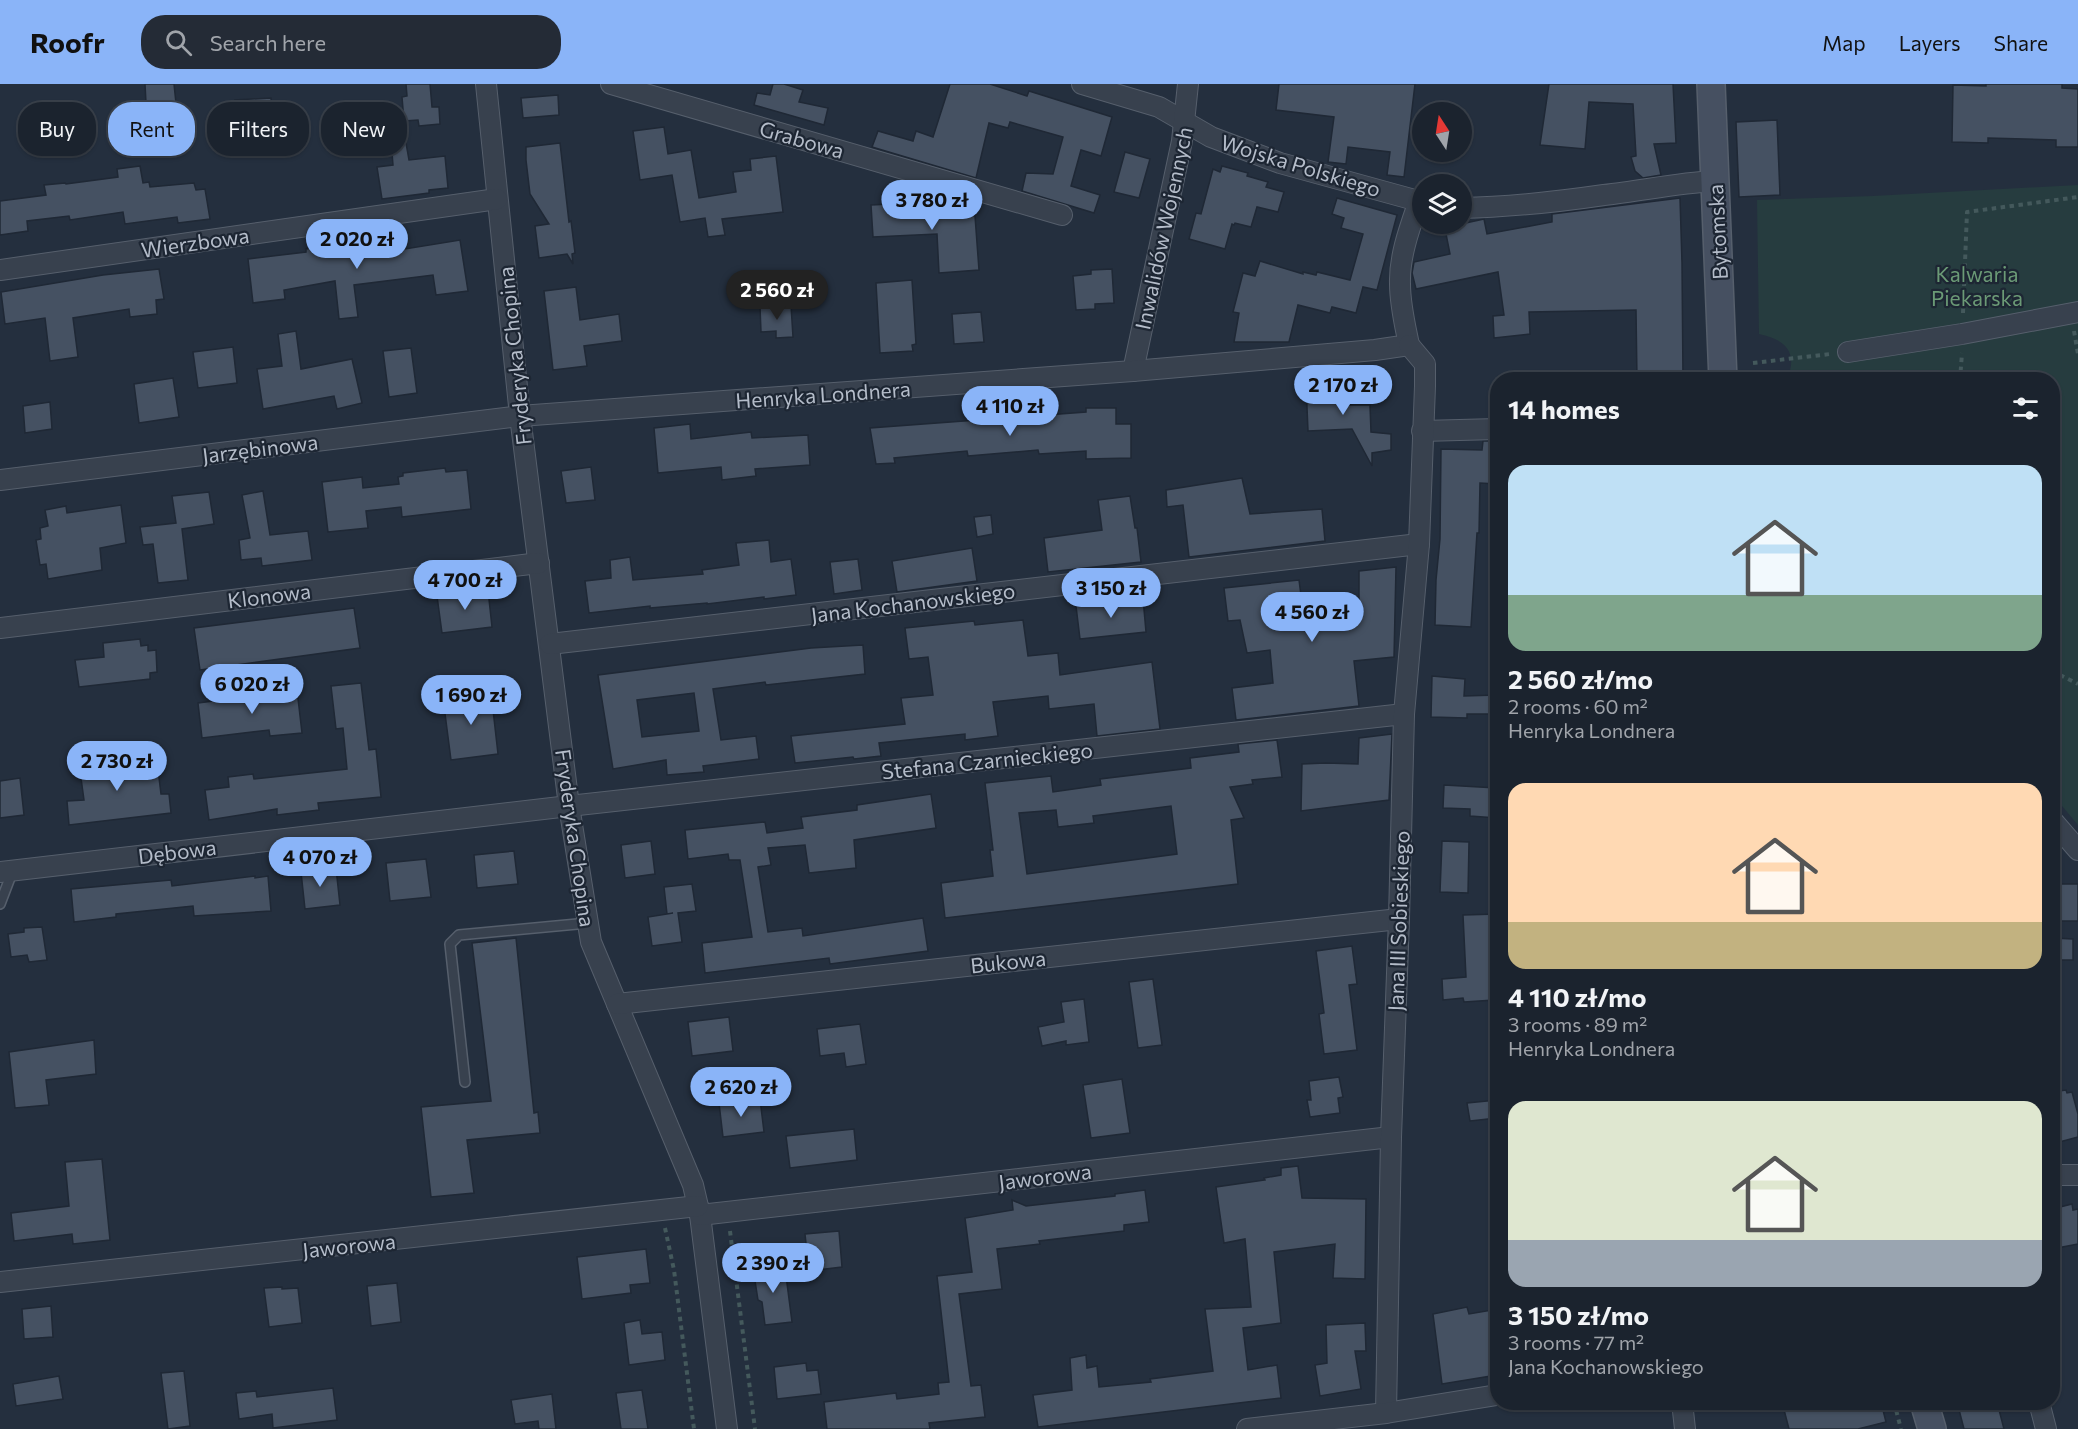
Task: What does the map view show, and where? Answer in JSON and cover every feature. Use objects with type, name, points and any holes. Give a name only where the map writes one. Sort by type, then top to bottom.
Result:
[{"type":"street","name":"Fryderyka Chopina","points":[[486,84],[519,416],[569,806],[591,942],[693,1185],[699,1211],[727,1429]]},
{"type":"street","name":"Grabowa","points":[[611,84],[1062,215]]},
{"type":"street","name":"Wojska Polskiego","points":[[1082,84],[1159,107],[1211,137],[1280,163],[1412,200]]},
{"type":"street","name":"Inwalidów Wojennych","points":[[1133,371],[1185,122],[1188,84]]},
{"type":"street","name":"Bytomska","points":[[1711,84],[1723,372]]},
{"type":"street","points":[[1472,208],[1507,207],[1683,183],[1714,181]]},
{"type":"street","name":"Wierzbowa","points":[[0,270],[497,199]]},
{"type":"street","points":[[1409,345],[1402,313],[1399,282],[1412,223]]},
{"type":"street","points":[[1848,352],[2078,312]]},
{"type":"street","name":"Henryka Londnera","points":[[519,416],[1133,371],[1409,345]]},
{"type":"street","name":"Jana III Sobieskiego","points":[[1386,1413],[1391,1137],[1404,714],[1419,544],[1425,364],[1409,345]]},
{"type":"street","name":"Jarzębinowa","points":[[0,480],[519,416]]},
{"type":"street","points":[[1422,431],[1490,429]]},
{"type":"street","name":"Jana Kochanowskiego","points":[[550,644],[1419,544]]},
{"type":"street","name":"Klonowa","points":[[0,628],[539,563]]},
{"type":"street","name":"Stefana Czarnieckiego","points":[[569,806],[1404,714]]},
{"type":"street","name":"Dębowa","points":[[7,871],[569,806]]},
{"type":"street","points":[[2060,829],[2078,850]]},
{"type":"street","name":"Bukowa","points":[[617,1004],[1399,919]]},
{"type":"street","name":"Jaworowa","points":[[0,1282],[662,1210],[728,1212],[1391,1137]]},
{"type":"street","points":[[2060,1175],[2078,1175]]},
{"type":"street","points":[[1247,1429],[1386,1413],[1490,1396]]},
{"type":"street","points":[[1683,1410],[1685,1429]]},
{"type":"street","points":[[1926,1410],[1932,1429]]},
{"type":"street","points":[[2041,1410],[2046,1429]]},
{"type":"lane","points":[[0,904],[7,871]]},
{"type":"lane","points":[[465,1082],[450,944],[459,935],[588,923]]},
{"type":"path","points":[[1962,334],[1967,212],[2078,197]]},
{"type":"path","points":[[1753,363],[1848,352]]},
{"type":"path","points":[[2060,675],[2078,684]]},
{"type":"path","points":[[662,1210],[674,1270],[694,1429]]},
{"type":"path","points":[[728,1212],[755,1429]]},
{"type":"path","points":[[1896,1410],[1901,1429]]},
{"type":"green space","name":"Kalwaria Piekarska","points":[[2078,185],[2078,825],[2060,804],[2060,372],[1789,372],[1791,361],[1787,348],[1776,339],[1759,334],[1757,200]]},
{"type":"building","points":[[145,84],[174,84],[176,102],[146,102]]},
{"type":"building","points":[[406,84],[430,84],[432,107],[439,107],[440,124],[419,126],[418,120],[407,121],[407,102],[402,102],[402,97],[407,96]]},
{"type":"building","points":[[773,84],[784,84],[803,90],[799,102],[828,108],[824,125],[754,105],[757,93],[770,95]]},
{"type":"building","points":[[950,84],[990,84],[1027,96],[1029,91],[1112,117],[1101,156],[1081,150],[1071,186],[1100,195],[1094,213],[1022,191],[1026,173],[1053,174],[1063,137],[1010,122],[1008,128],[989,123],[976,178],[872,147],[878,131],[913,141],[916,131],[933,137]]},
{"type":"building","points":[[1279,84],[1415,84],[1404,177],[1387,175],[1390,152],[1348,147],[1346,164],[1328,162],[1334,117],[1276,110]]},
{"type":"building","points":[[1549,84],[1673,84],[1676,143],[1654,144],[1661,175],[1643,178],[1635,171],[1631,157],[1636,156],[1633,104],[1589,102],[1585,149],[1540,145]]},
{"type":"building","points":[[1986,84],[2062,84],[2062,88],[2078,89],[2078,147],[2056,147],[2056,140],[1988,138],[1988,143],[1952,142],[1953,85],[1986,86]]},
{"type":"building","points":[[558,95],[559,115],[523,118],[521,98]]},
{"type":"building","points":[[271,98],[271,102],[235,102],[235,100]]},
{"type":"building","points":[[1777,120],[1780,195],[1739,197],[1736,122]]},
{"type":"building","points":[[664,127],[668,154],[691,150],[699,198],[736,192],[733,172],[751,170],[750,159],[776,156],[783,212],[722,219],[725,235],[708,237],[705,218],[680,222],[672,175],[640,180],[633,131]]},
{"type":"building","points":[[560,143],[575,253],[572,254],[573,264],[567,254],[539,258],[535,226],[549,224],[530,194],[526,160],[526,147]]},
{"type":"building","points":[[407,149],[409,160],[445,156],[448,188],[429,190],[429,193],[382,199],[377,167],[393,165],[392,156],[407,156]]},
{"type":"building","points":[[1125,152],[1150,159],[1139,198],[1114,192]]},
{"type":"building","points":[[140,166],[143,183],[149,182],[150,187],[194,183],[196,190],[205,189],[210,219],[178,223],[177,217],[125,224],[123,212],[70,220],[69,216],[27,221],[28,231],[0,235],[0,201],[46,195],[44,185],[118,177],[117,169]]},
{"type":"building","points":[[1222,166],[1248,173],[1247,176],[1268,182],[1266,187],[1284,192],[1278,212],[1257,207],[1251,227],[1232,224],[1225,249],[1189,239],[1196,213],[1201,214],[1213,169],[1220,172]]},
{"type":"building","points":[[1337,198],[1397,215],[1377,290],[1363,287],[1356,313],[1332,307],[1330,313],[1298,305],[1289,342],[1234,342],[1239,313],[1233,312],[1243,273],[1255,276],[1260,261],[1303,274],[1303,272],[1316,275],[1317,272],[1350,280],[1363,234],[1341,228],[1344,218],[1332,214]]},
{"type":"building","points":[[1680,198],[1683,372],[1637,372],[1636,310],[1529,312],[1530,334],[1494,338],[1493,316],[1504,315],[1498,272],[1416,289],[1412,273],[1414,262],[1450,254],[1446,234],[1472,234],[1472,222],[1484,219],[1487,234],[1552,222],[1552,214]]},
{"type":"building","points":[[928,202],[975,216],[979,270],[939,273],[937,234],[873,237],[871,205]]},
{"type":"building","points":[[460,240],[468,291],[436,295],[433,275],[354,285],[358,317],[339,319],[335,281],[284,290],[285,299],[253,303],[248,259],[306,252],[306,249],[340,243],[341,250],[398,243],[399,250]]},
{"type":"building","points":[[159,269],[164,299],[156,300],[157,314],[130,317],[129,309],[73,318],[78,357],[50,361],[45,318],[5,324],[1,292],[103,275]]},
{"type":"building","points":[[1112,269],[1114,303],[1095,304],[1095,309],[1076,310],[1073,276],[1091,274],[1091,270]]},
{"type":"building","points":[[912,280],[916,344],[912,345],[913,351],[880,353],[876,283]]},
{"type":"building","points":[[576,287],[580,320],[619,314],[622,341],[584,346],[587,366],[553,370],[544,291]]},
{"type":"building","points":[[791,305],[793,337],[776,338],[776,331],[761,332],[760,307]]},
{"type":"building","points":[[981,312],[984,342],[954,344],[952,314]]},
{"type":"building","points":[[296,331],[301,369],[352,359],[362,403],[337,409],[334,396],[263,409],[257,369],[282,366],[278,334]]},
{"type":"building","points":[[233,347],[237,383],[198,388],[193,352]]},
{"type":"building","points":[[411,348],[417,393],[389,397],[383,351]]},
{"type":"building","points":[[173,378],[179,417],[139,423],[134,384]]},
{"type":"building","points":[[1347,382],[1348,405],[1370,405],[1371,432],[1391,434],[1391,450],[1372,453],[1372,466],[1352,429],[1308,431],[1306,384]]},
{"type":"building","points":[[50,402],[52,429],[25,433],[23,406]]},
{"type":"building","points":[[1086,408],[1116,408],[1116,424],[1131,424],[1131,458],[1086,459],[1086,451],[1039,454],[1038,450],[968,456],[967,451],[894,458],[895,463],[876,464],[870,428],[1086,412]]},
{"type":"building","points":[[690,424],[691,439],[751,432],[752,438],[808,435],[810,465],[755,469],[756,476],[722,480],[721,467],[658,473],[654,428]]},
{"type":"building","points":[[1483,441],[1490,441],[1490,484],[1480,483],[1479,533],[1477,533],[1471,627],[1435,625],[1440,539],[1441,449],[1482,450]]},
{"type":"building","points":[[591,467],[595,500],[566,503],[561,471]]},
{"type":"building","points":[[445,468],[446,472],[467,470],[471,509],[402,517],[401,507],[366,511],[368,528],[328,532],[322,482],[362,477],[363,488],[399,484],[398,477],[403,476],[403,473]]},
{"type":"building","points":[[1242,478],[1250,514],[1322,509],[1325,541],[1189,557],[1183,505],[1167,507],[1166,490]]},
{"type":"building","points":[[263,491],[270,535],[308,531],[312,560],[262,566],[261,558],[241,560],[239,540],[250,538],[242,495]]},
{"type":"building","points":[[209,492],[214,524],[182,529],[188,580],[158,583],[153,544],[143,545],[140,527],[176,523],[172,496]]},
{"type":"building","points":[[1130,496],[1141,562],[1048,572],[1044,538],[1102,530],[1098,500]]},
{"type":"building","points":[[121,505],[126,543],[100,548],[102,570],[48,579],[46,564],[40,565],[36,540],[41,539],[40,528],[48,526],[45,510],[66,506],[67,513]]},
{"type":"building","points":[[991,515],[993,534],[977,537],[974,517]]},
{"type":"building","points":[[769,540],[771,562],[791,559],[796,595],[589,613],[585,581],[611,578],[610,560],[630,557],[633,580],[703,574],[702,570],[739,565],[736,543]]},
{"type":"building","points":[[972,548],[977,581],[897,592],[892,561]]},
{"type":"building","points":[[858,559],[862,590],[834,594],[830,562]]},
{"type":"building","points":[[1396,567],[1394,657],[1354,661],[1359,706],[1236,720],[1232,688],[1273,683],[1270,650],[1247,653],[1240,620],[1228,621],[1224,588],[1299,580],[1302,603],[1359,599],[1359,571]]},
{"type":"building","points":[[488,590],[492,627],[442,633],[437,596]]},
{"type":"building","points":[[1143,598],[1146,632],[1080,639],[1076,606]]},
{"type":"building","points":[[354,608],[360,648],[200,670],[194,628]]},
{"type":"building","points":[[1023,620],[1028,656],[1058,653],[1060,675],[1152,662],[1160,729],[1097,736],[1094,704],[1049,709],[1048,696],[993,702],[998,736],[965,740],[965,734],[879,743],[881,756],[795,763],[791,736],[905,724],[901,698],[933,695],[928,657],[909,659],[905,628],[974,621],[975,625]]},
{"type":"building","points":[[140,639],[141,646],[148,645],[148,651],[156,650],[157,672],[150,673],[150,679],[79,687],[75,660],[104,657],[103,643]]},
{"type":"building","points":[[863,645],[865,674],[766,685],[765,682],[713,689],[721,740],[756,736],[759,759],[703,766],[704,772],[667,775],[666,760],[613,769],[598,675],[811,648]],"holes":[[[694,693],[699,731],[642,737],[637,700]]]},
{"type":"building","points":[[1432,676],[1465,679],[1464,696],[1490,695],[1490,714],[1467,714],[1467,718],[1431,717]]},
{"type":"building","points":[[361,683],[369,750],[376,749],[381,797],[318,803],[319,810],[277,815],[277,809],[209,820],[205,790],[229,787],[228,777],[253,774],[254,779],[347,769],[343,728],[336,729],[331,686]]},
{"type":"building","points":[[297,690],[302,733],[270,736],[269,730],[202,738],[198,703]]},
{"type":"building","points":[[491,692],[498,754],[451,760],[443,698]]},
{"type":"building","points":[[1392,734],[1389,800],[1301,811],[1302,764],[1358,764],[1359,738]]},
{"type":"building","points":[[1277,740],[1282,777],[1252,780],[1253,784],[1230,787],[1244,818],[1231,820],[1238,884],[945,918],[941,883],[993,876],[990,850],[993,850],[985,783],[1051,776],[1053,792],[1101,785],[1100,779],[1191,768],[1190,758],[1239,752],[1238,744]],"holes":[[[1171,806],[1177,854],[1027,874],[1019,813],[1056,810],[1058,827],[1094,823],[1093,816]]]},
{"type":"building","points":[[105,753],[106,766],[157,761],[161,794],[169,794],[171,813],[69,825],[67,801],[84,800],[78,756]]},
{"type":"building","points":[[20,778],[24,815],[0,818],[0,781]]},
{"type":"building","points":[[1444,785],[1490,788],[1490,817],[1470,816],[1470,809],[1443,808]]},
{"type":"building","points":[[931,794],[936,828],[854,840],[856,868],[809,873],[805,845],[768,848],[771,865],[758,867],[768,932],[802,928],[803,936],[923,918],[928,951],[830,964],[829,958],[705,973],[702,943],[752,937],[740,860],[729,860],[728,854],[688,859],[685,830],[765,822],[767,833],[803,828],[801,817],[857,810],[857,805]]},
{"type":"building","points":[[651,841],[655,874],[625,878],[621,845]]},
{"type":"building","points":[[1442,841],[1469,842],[1468,893],[1440,892]]},
{"type":"building","points":[[514,851],[518,884],[477,888],[474,855]]},
{"type":"building","points":[[426,859],[431,897],[390,901],[386,863]]},
{"type":"building","points":[[336,868],[340,905],[305,909],[301,872]]},
{"type":"building","points":[[255,876],[255,878],[268,876],[271,911],[194,916],[193,906],[116,914],[116,917],[74,922],[71,889],[171,880],[172,886]]},
{"type":"building","points":[[692,884],[696,911],[678,913],[682,942],[652,946],[648,917],[667,914],[664,887]]},
{"type":"building","points":[[2060,884],[2078,884],[2078,921],[2060,921]]},
{"type":"building","points":[[1490,914],[1490,1000],[1464,1002],[1463,998],[1443,1000],[1442,979],[1466,977],[1463,915]]},
{"type":"building","points":[[42,927],[47,960],[29,962],[27,955],[11,957],[8,934],[24,932],[24,928]]},
{"type":"building","points":[[516,938],[534,1113],[538,1112],[540,1133],[467,1140],[474,1193],[431,1197],[421,1107],[491,1101],[472,943]]},
{"type":"building","points":[[2060,938],[2073,939],[2073,960],[2060,960]]},
{"type":"building","points":[[1352,946],[1357,984],[1349,985],[1357,1050],[1324,1054],[1319,1014],[1324,1013],[1316,951]]},
{"type":"building","points":[[1153,979],[1162,1045],[1138,1048],[1129,982]]},
{"type":"building","points":[[1084,999],[1089,1042],[1066,1045],[1066,1041],[1042,1046],[1038,1027],[1064,1022],[1061,1002]]},
{"type":"building","points":[[729,1017],[733,1051],[692,1056],[688,1022]]},
{"type":"building","points":[[860,1024],[866,1064],[846,1067],[844,1053],[820,1056],[817,1029]]},
{"type":"building","points":[[94,1040],[96,1074],[46,1080],[49,1105],[15,1108],[9,1052]]},
{"type":"building","points":[[1339,1077],[1343,1097],[1338,1098],[1340,1113],[1310,1117],[1307,1100],[1311,1100],[1309,1081]]},
{"type":"building","points":[[1122,1079],[1130,1133],[1091,1138],[1083,1085]]},
{"type":"building","points":[[2060,1091],[2072,1092],[2078,1114],[2078,1137],[2060,1142]]},
{"type":"building","points":[[760,1099],[764,1132],[723,1137],[719,1103]]},
{"type":"building","points":[[1490,1101],[1490,1119],[1470,1121],[1467,1103]]},
{"type":"building","points":[[854,1129],[857,1160],[790,1168],[786,1136]]},
{"type":"building","points":[[102,1159],[110,1240],[73,1244],[72,1234],[14,1241],[11,1213],[69,1206],[65,1162]]},
{"type":"building","points":[[1298,1166],[1302,1198],[1366,1199],[1365,1279],[1333,1278],[1335,1244],[1274,1252],[1281,1323],[1243,1328],[1248,1370],[1277,1365],[1281,1398],[1038,1427],[1033,1395],[1072,1390],[1070,1358],[1086,1355],[1087,1368],[1097,1366],[1099,1387],[1151,1382],[1150,1379],[1213,1371],[1205,1309],[1251,1307],[1245,1239],[1224,1243],[1216,1187],[1265,1180],[1264,1178],[1281,1175],[1281,1168]]},
{"type":"building","points":[[1145,1190],[1149,1222],[1124,1225],[1124,1231],[1039,1241],[1040,1244],[997,1249],[1002,1289],[959,1294],[971,1386],[981,1385],[985,1417],[929,1423],[930,1429],[827,1429],[824,1402],[896,1393],[897,1399],[939,1394],[938,1383],[949,1382],[937,1276],[972,1272],[965,1218],[1013,1210],[1012,1200],[1026,1206],[1115,1196],[1115,1194]]},
{"type":"building","points":[[2072,1204],[2073,1210],[2078,1209],[2078,1244],[2060,1247],[2060,1207]]},
{"type":"building","points":[[839,1231],[842,1267],[809,1271],[805,1234]]},
{"type":"building","points":[[646,1249],[650,1283],[630,1285],[631,1293],[582,1299],[577,1257]]},
{"type":"building","points":[[777,1265],[785,1268],[792,1322],[765,1325],[762,1302],[758,1300],[753,1268]]},
{"type":"building","points":[[397,1283],[401,1322],[371,1326],[367,1286]]},
{"type":"building","points":[[282,1287],[282,1289],[298,1288],[302,1323],[269,1327],[264,1288]]},
{"type":"building","points":[[51,1306],[53,1337],[24,1339],[22,1309]]},
{"type":"building","points":[[1467,1307],[1469,1314],[1490,1310],[1490,1376],[1442,1384],[1433,1314]]},
{"type":"building","points":[[640,1320],[642,1334],[662,1332],[665,1360],[629,1365],[624,1323]]},
{"type":"building","points":[[1365,1323],[1366,1351],[1355,1351],[1361,1389],[1320,1396],[1315,1365],[1327,1363],[1326,1325]]},
{"type":"building","points":[[806,1363],[807,1371],[818,1370],[821,1394],[777,1399],[774,1367]]},
{"type":"building","points":[[184,1371],[190,1426],[168,1429],[161,1373]]},
{"type":"building","points":[[59,1376],[63,1399],[16,1406],[13,1384]]},
{"type":"building","points":[[333,1388],[337,1420],[273,1428],[272,1414],[239,1419],[236,1393],[256,1391],[257,1397]]},
{"type":"building","points":[[642,1390],[648,1429],[621,1429],[616,1393]]},
{"type":"building","points":[[552,1394],[556,1429],[539,1429],[538,1421],[515,1424],[511,1400]]},
{"type":"building","points":[[1784,1410],[1883,1410],[1886,1422],[1858,1429],[1789,1429]]},
{"type":"building","points":[[1959,1410],[1999,1410],[2004,1429],[1964,1429]]}]
